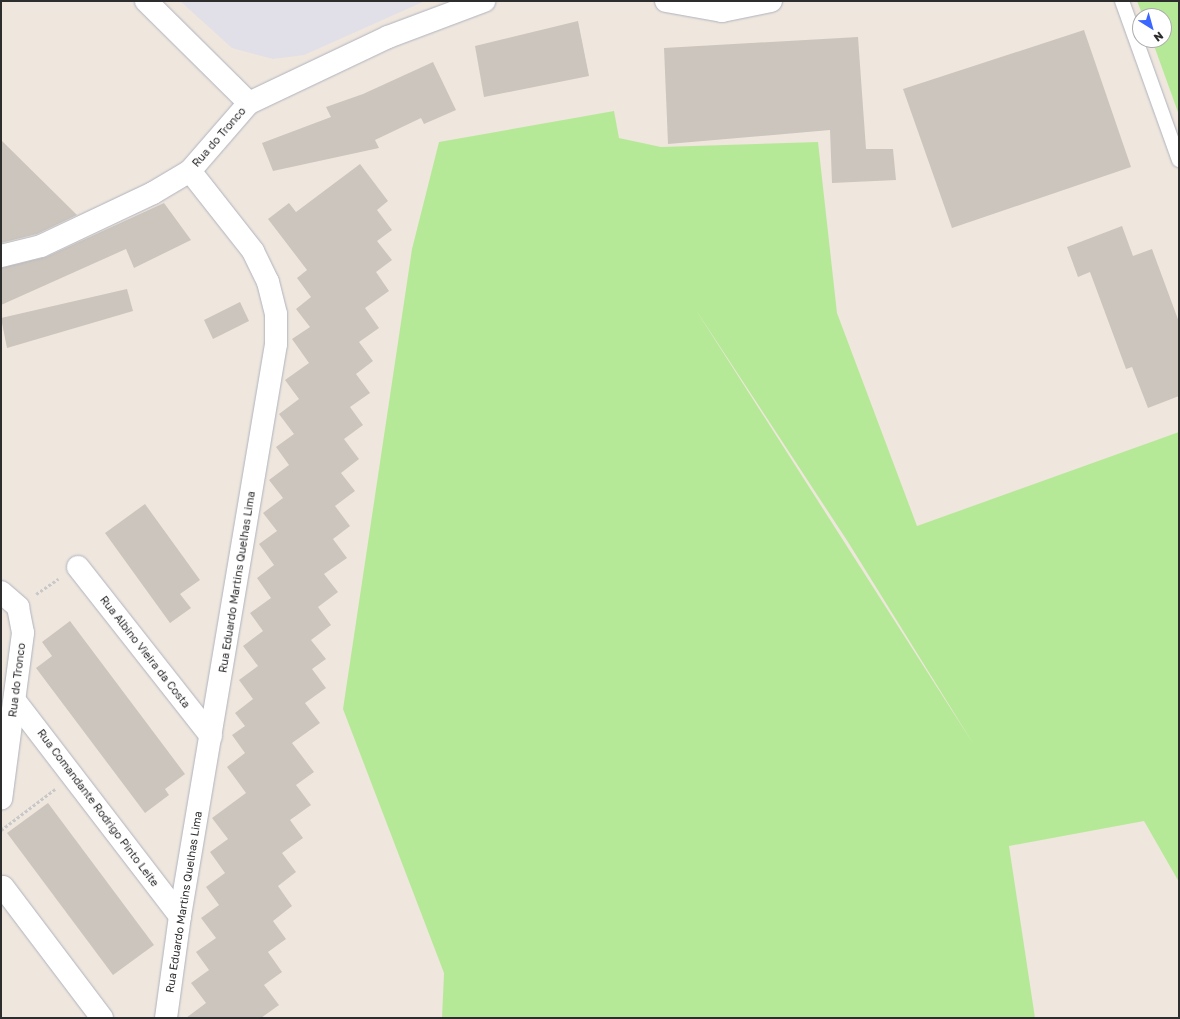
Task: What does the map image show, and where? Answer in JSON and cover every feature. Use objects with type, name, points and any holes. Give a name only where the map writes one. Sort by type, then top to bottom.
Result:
[{"type":"street","points":[[146,1],[249,103]]},
{"type":"street","name":"Rua do Tronco","points":[[1,256],[41,246],[153,193],[190,171],[249,103],[388,38],[484,1]]},
{"type":"street","points":[[666,1],[722,11],[771,1]]},
{"type":"street","name":"Rua Eduardo Martins Quelhas Lima","points":[[166,1018],[180,916],[276,344],[276,314],[268,282],[253,250],[190,171]]},
{"type":"street","name":"Rua Albino Vieira da Costa","points":[[78,567],[211,736]]},
{"type":"street","points":[[1,592],[18,607]]},
{"type":"street","name":"Rua do Tronco","points":[[1,799],[23,633],[18,607]]},
{"type":"street","name":"Rua Comandante Rodrigo Pinto Leite","points":[[15,701],[180,916]]},
{"type":"street","points":[[3,887],[102,1018]]},
{"type":"lane","points":[[1122,1],[1179,160]]},
{"type":"path","points":[[18,607],[78,567]]},
{"type":"path","points":[[1,830],[73,776]]},
{"type":"shaded area","points":[[180,1],[425,1],[304,55],[273,59],[232,48]]},
{"type":"green space","points":[[1137,1],[1179,1],[1179,115],[1155,48],[1172,48],[1172,8],[1140,8]]},
{"type":"green space","points":[[614,111],[619,138],[661,147],[818,142],[837,313],[917,526],[1179,432],[1179,882],[1144,821],[1009,846],[1035,1018],[442,1018],[444,973],[343,709],[412,249],[439,142]],"holes":[[[694,307],[848,542],[974,745]]]},
{"type":"building","points":[[578,21],[589,76],[484,97],[475,46]]},
{"type":"building","points":[[1084,30],[1131,167],[952,228],[903,89]]},
{"type":"building","points":[[858,37],[866,149],[893,149],[896,180],[832,183],[830,130],[668,144],[664,48]]},
{"type":"building","points":[[433,62],[456,110],[424,124],[421,118],[375,140],[379,148],[273,171],[262,143],[331,117],[326,107],[363,94]]},
{"type":"building","points":[[1,140],[77,215],[37,234],[1,243]]},
{"type":"building","points":[[360,164],[388,201],[377,210],[392,230],[377,241],[392,260],[376,272],[389,291],[365,308],[379,328],[359,342],[373,361],[356,374],[370,393],[350,407],[363,425],[344,439],[359,459],[341,473],[355,491],[335,506],[350,526],[333,539],[347,558],[324,574],[338,592],[318,607],[331,625],[311,640],[326,659],[312,669],[326,688],[305,703],[320,723],[292,743],[314,772],[296,785],[311,805],[290,820],[303,838],[282,853],[296,872],[278,886],[292,906],[273,921],[286,939],[268,952],[282,972],[264,985],[279,1005],[261,1018],[186,1018],[206,1003],[191,983],[209,970],[196,952],[216,938],[201,918],[219,905],[206,887],[225,873],[210,852],[228,839],[212,818],[246,793],[227,767],[245,753],[232,735],[245,726],[235,713],[253,699],[239,680],[258,666],[243,646],[263,631],[250,613],[271,598],[257,578],[274,565],[259,544],[277,531],[263,513],[283,498],[269,480],[289,465],[276,447],[294,434],[279,414],[299,399],[285,380],[309,363],[292,339],[310,327],[296,309],[311,297],[297,278],[307,270],[268,219],[289,203],[296,212]]},
{"type":"building","points":[[164,203],[191,240],[134,268],[126,249],[1,305],[1,268],[46,257]]},
{"type":"building","points":[[1122,226],[1133,256],[1152,249],[1179,322],[1179,396],[1148,408],[1132,367],[1126,369],[1090,272],[1078,277],[1067,247]]},
{"type":"building","points":[[127,289],[133,311],[7,348],[1,318]]},
{"type":"building","points":[[240,302],[249,321],[213,339],[204,320]]},
{"type":"building","points":[[145,504],[200,580],[180,594],[191,608],[170,623],[105,533]]},
{"type":"building","points":[[70,621],[185,774],[165,789],[169,795],[145,813],[36,668],[52,656],[42,642]]},
{"type":"building","points":[[48,803],[154,945],[113,975],[7,833]]}]
